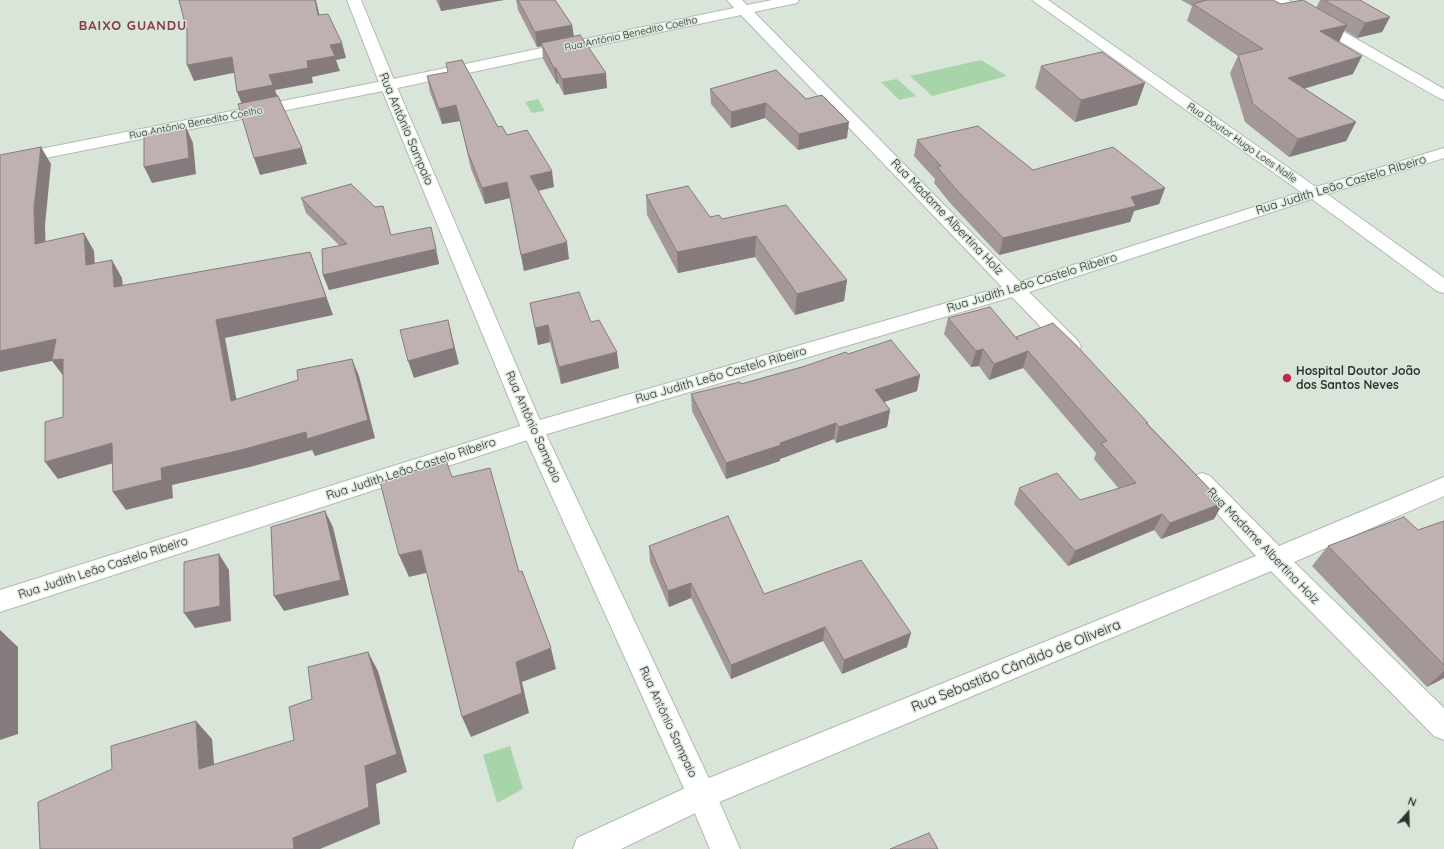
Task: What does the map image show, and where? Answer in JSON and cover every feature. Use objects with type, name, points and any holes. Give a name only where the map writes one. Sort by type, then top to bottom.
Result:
[{"type":"street","name":"Rua Antônio Sampaio","points":[[354,0],[388,85],[533,430],[702,795],[725,849]]},
{"type":"street","name":"Rua Antônio Benedito Coelho","points":[[0,162],[388,85],[740,5],[792,0]]},
{"type":"street","name":"Rua Doutor Hugo Loes Nalle","points":[[1039,0],[1314,193],[1444,287]]},
{"type":"street","points":[[1278,0],[1444,95]]},
{"type":"street","name":"Rua Madame Albertina Holz","points":[[740,5],[1083,358]]},
{"type":"street","name":"Rua Judith Leão Castelo Ribeiro","points":[[0,601],[533,430],[1016,289],[1314,193],[1444,153]]},
{"type":"street","name":"Rua Madame Albertina Holz","points":[[1187,467],[1275,559],[1444,727]]},
{"type":"street","name":"Rua Sebastião Cândido de Oliveira","points":[[588,849],[702,795],[1275,559],[1444,486]]},
{"type":"shaded area","points":[[981,60],[1007,76],[932,96],[910,76]]},
{"type":"shaded area","points":[[897,79],[916,96],[899,100],[881,82]]},
{"type":"shaded area","points":[[538,99],[545,111],[532,113],[525,102]]},
{"type":"shaded area","points":[[510,746],[523,789],[497,803],[483,755]]},
{"type":"building","points":[[179,0],[315,0],[318,15],[328,14],[342,43],[330,45],[335,56],[307,61],[308,68],[269,75],[273,85],[237,92],[232,57],[187,65],[187,31]]},
{"type":"building","points":[[518,0],[555,0],[572,25],[535,32]]},
{"type":"building","points":[[1207,0],[1273,0],[1281,4],[1303,0],[1347,25],[1320,31],[1362,56],[1288,78],[1356,122],[1298,139],[1253,104],[1238,55],[1263,49],[1193,4]]},
{"type":"building","points":[[1324,0],[1360,0],[1390,17],[1365,23]]},
{"type":"building","points":[[580,35],[606,73],[562,79],[556,68],[554,68],[541,43]]},
{"type":"building","points":[[1102,52],[1145,83],[1081,100],[1041,66]]},
{"type":"building","points":[[462,60],[498,127],[502,126],[507,135],[527,130],[552,171],[530,176],[567,242],[521,255],[507,182],[482,188],[468,153],[456,105],[439,109],[427,76],[448,72],[446,63]]},
{"type":"building","points":[[776,70],[806,99],[822,95],[849,122],[799,134],[766,103],[731,112],[710,89]]},
{"type":"building","points":[[278,96],[302,148],[254,158],[238,104]]},
{"type":"building","points":[[978,126],[1033,170],[1113,147],[1165,188],[1131,197],[1136,206],[1003,238],[954,187],[937,167],[941,166],[917,140]]},
{"type":"building","points":[[186,127],[189,158],[144,167],[144,134]]},
{"type":"building","points":[[41,147],[34,207],[35,244],[84,233],[86,265],[112,260],[114,287],[310,252],[326,297],[216,320],[231,401],[298,380],[297,370],[352,359],[368,420],[307,439],[306,432],[241,450],[161,468],[162,480],[113,492],[112,443],[45,462],[45,422],[63,417],[63,359],[52,360],[56,339],[0,351],[0,155]]},
{"type":"building","points":[[351,184],[375,207],[383,206],[391,235],[431,227],[436,249],[323,275],[322,249],[347,244],[301,198]]},
{"type":"building","points":[[688,186],[710,217],[719,215],[722,219],[786,205],[847,280],[797,294],[756,236],[677,252],[646,195]]},
{"type":"building","points":[[579,292],[591,322],[599,320],[617,352],[559,367],[548,325],[535,328],[530,303]]},
{"type":"building","points":[[990,307],[1018,340],[1016,337],[1053,323],[1076,345],[1148,423],[1146,423],[1223,503],[1170,523],[1162,514],[1075,551],[1019,488],[1057,473],[1080,500],[1136,483],[1101,443],[1107,441],[1028,351],[994,364],[983,349],[976,351],[948,318]]},
{"type":"building","points":[[448,320],[454,348],[408,361],[400,330]]},
{"type":"building","points":[[891,340],[920,375],[875,390],[890,410],[839,427],[836,423],[780,443],[781,445],[726,463],[691,394],[740,382],[741,384],[802,367],[846,352],[848,354]]},
{"type":"building","points":[[446,460],[452,477],[490,468],[519,572],[522,571],[551,648],[516,662],[522,693],[462,717],[421,550],[399,555],[380,482]]},
{"type":"building","points":[[325,511],[341,580],[274,596],[271,527]]},
{"type":"building","points":[[728,516],[764,594],[861,560],[911,633],[844,660],[825,627],[731,665],[691,583],[668,591],[649,546]]},
{"type":"building","points":[[1404,517],[1418,530],[1444,521],[1444,665],[1328,546]]},
{"type":"building","points":[[219,554],[220,606],[184,613],[184,562]]},
{"type":"building","points":[[368,652],[397,754],[365,766],[369,807],[293,838],[294,849],[40,849],[38,802],[112,769],[111,746],[196,721],[199,769],[294,740],[289,707],[312,699],[308,667]]},
{"type":"building","points":[[929,833],[938,849],[890,849]]},
{"type":"place","name":"Hospital Doutor João dos Santos Neves","points":[[1287,378]]},
{"type":"district","name":"BAIXO GUANDU","points":[[133,26]]}]
